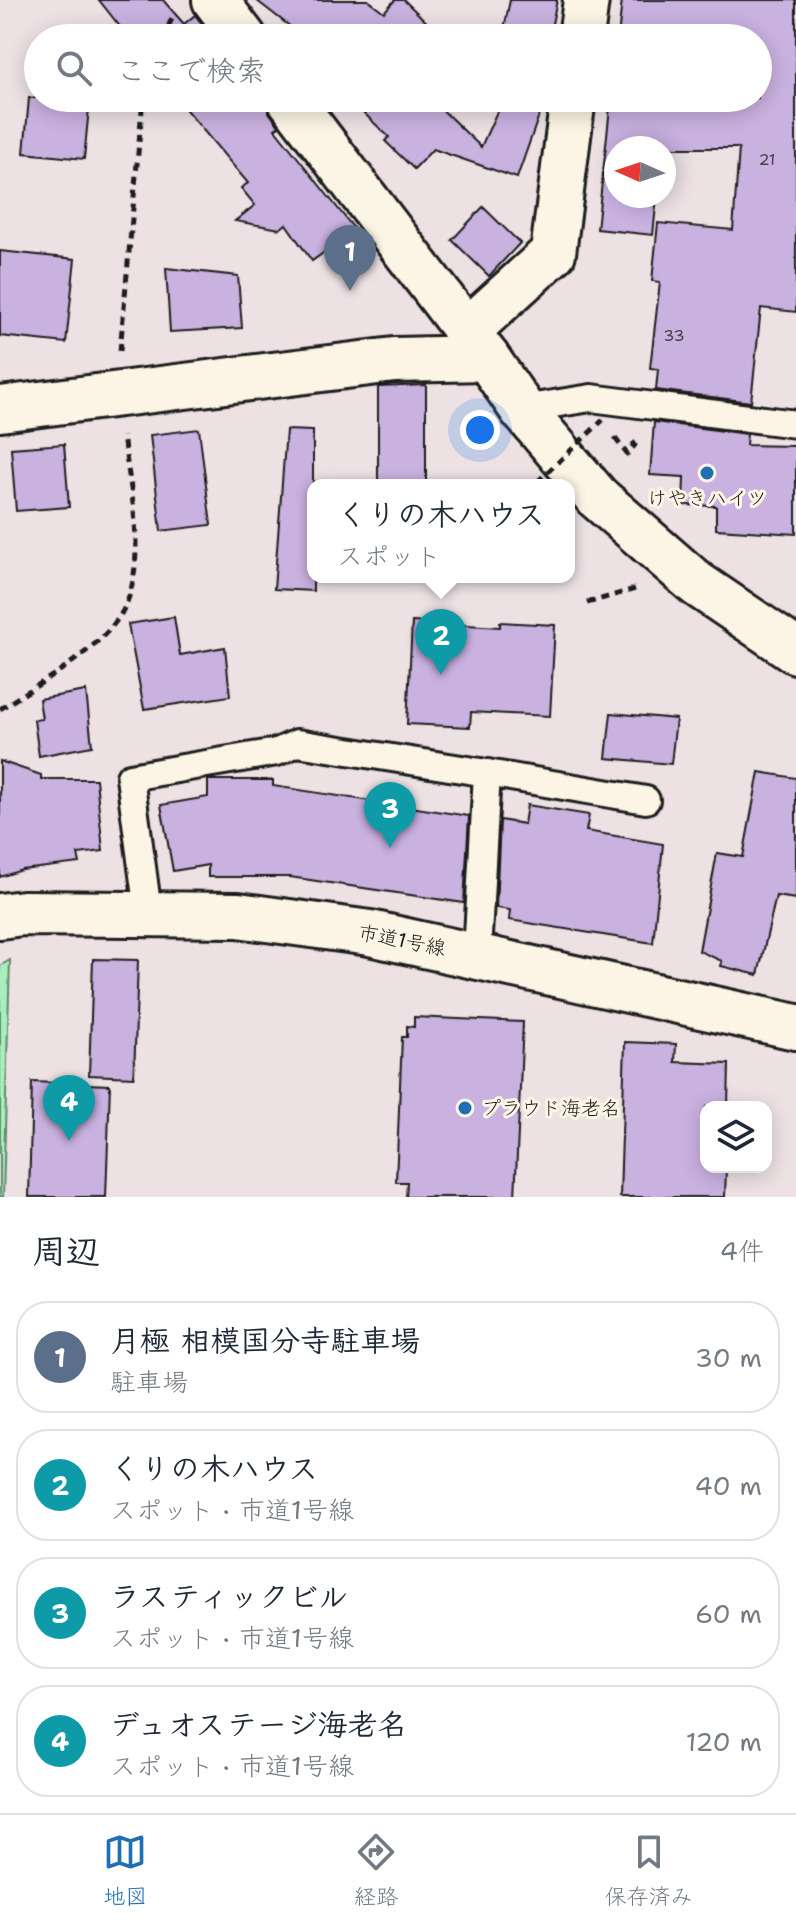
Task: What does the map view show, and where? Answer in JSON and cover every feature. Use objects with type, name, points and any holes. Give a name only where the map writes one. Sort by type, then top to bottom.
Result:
[{"type":"street","points":[[215,0],[233,24]]},
{"type":"street","points":[[583,24],[586,0]]},
{"type":"street","points":[[300,112],[522,409],[597,497],[697,584],[796,651]]},
{"type":"street","points":[[0,409],[394,360],[476,345],[553,253],[571,112]]},
{"type":"street","name":"市道1号線","points":[[0,916],[148,912],[238,915],[370,933],[477,954],[796,1027]]},
{"type":"lane","points":[[522,409],[591,398],[796,424]]},
{"type":"lane","points":[[148,912],[130,777],[277,752],[297,743],[646,800]]},
{"type":"lane","points":[[477,954],[487,773]]},
{"type":"path","points":[[0,709],[98,641],[126,604],[135,561],[134,533],[118,393],[142,112]]},
{"type":"path","points":[[540,479],[603,420]]},
{"type":"path","points":[[587,603],[637,589]]},
{"type":"green space","points":[[10,960],[3,1197],[0,1197],[0,966]]},
{"type":"building","points":[[99,0],[163,0],[184,24],[118,24]]},
{"type":"building","points":[[256,0],[368,0],[384,12],[395,0],[404,0],[429,24],[287,24]]},
{"type":"building","points":[[510,0],[557,0],[552,24],[505,24]]},
{"type":"building","points":[[622,0],[796,0],[796,312],[761,308],[751,402],[656,390],[658,369],[650,368],[660,282],[652,281],[658,223],[733,230],[739,148],[676,148],[676,136],[607,136],[610,112],[772,112],[772,24],[619,24]]},
{"type":"building","points":[[195,15],[202,24],[184,24]]},
{"type":"building","points":[[28,112],[89,112],[84,159],[24,153]]},
{"type":"building","points":[[188,112],[269,112],[279,126],[275,129],[355,230],[312,261],[286,224],[280,229],[235,221],[255,205],[241,188],[248,183]]},
{"type":"building","points":[[363,112],[445,112],[481,147],[497,112],[540,112],[517,178],[433,149],[414,169],[385,141],[389,137]]},
{"type":"building","points":[[604,164],[604,208],[656,208],[653,235],[597,229]]},
{"type":"building","points":[[483,207],[520,243],[489,276],[452,240]]},
{"type":"building","points":[[0,251],[75,259],[66,343],[0,336]]},
{"type":"building","points":[[166,268],[238,276],[242,328],[170,332]]},
{"type":"building","points":[[426,385],[426,479],[378,479],[378,387]]},
{"type":"building","name":"けやきハイツ","points":[[654,422],[747,434],[746,445],[796,446],[796,534],[716,529],[716,506],[683,505],[684,477],[650,475]]},
{"type":"building","points":[[199,429],[211,525],[161,531],[150,435]]},
{"type":"building","points":[[286,430],[313,431],[313,479],[307,479],[307,583],[313,583],[313,591],[274,589]]},
{"type":"building","points":[[64,444],[69,507],[16,511],[11,448]]},
{"type":"building","points":[[174,617],[180,655],[225,647],[230,696],[144,709],[128,624]]},
{"type":"building","points":[[412,622],[500,627],[500,622],[555,625],[550,716],[471,712],[470,727],[407,724]]},
{"type":"building","points":[[86,691],[92,746],[39,756],[34,720],[42,719],[39,699]]},
{"type":"building","points":[[611,713],[676,719],[671,764],[606,758]]},
{"type":"building","points":[[0,761],[41,775],[41,779],[96,779],[103,851],[78,854],[80,863],[22,870],[0,877]]},
{"type":"building","points":[[759,772],[796,778],[796,899],[776,896],[758,975],[721,966],[722,961],[699,951],[717,853],[743,857]]},
{"type":"building","points":[[208,780],[273,780],[273,786],[469,816],[464,903],[290,877],[208,877],[208,865],[173,871],[161,805],[208,797]]},
{"type":"building","points":[[527,805],[589,815],[586,831],[663,844],[653,943],[509,920],[510,910],[496,908],[500,820],[524,824]]},
{"type":"building","points":[[93,959],[138,960],[134,1077],[89,1075]]},
{"type":"building","name":"プラウド海老名","points":[[414,1017],[523,1022],[515,1197],[406,1197],[407,1182],[396,1182],[402,1037],[407,1037],[407,1026],[414,1027]]},
{"type":"building","points":[[625,1042],[676,1044],[675,1062],[729,1064],[728,1101],[700,1101],[700,1173],[726,1173],[725,1197],[620,1197]]},
{"type":"building","points":[[32,1082],[110,1085],[106,1197],[29,1197]]},
{"type":"place","name":"月極 相模国分寺駐車場","points":[[350,291]]},
{"type":"place","name":"けやきハイツ","points":[[707,473]]},
{"type":"place","name":"くりの木ハウス","points":[[441,675]]},
{"type":"place","name":"ラスティックビル","points":[[390,848]]},
{"type":"place","name":"プラウド海老名","points":[[465,1108]]},
{"type":"place","name":"デュオステージ海老名","points":[[69,1141]]}]
